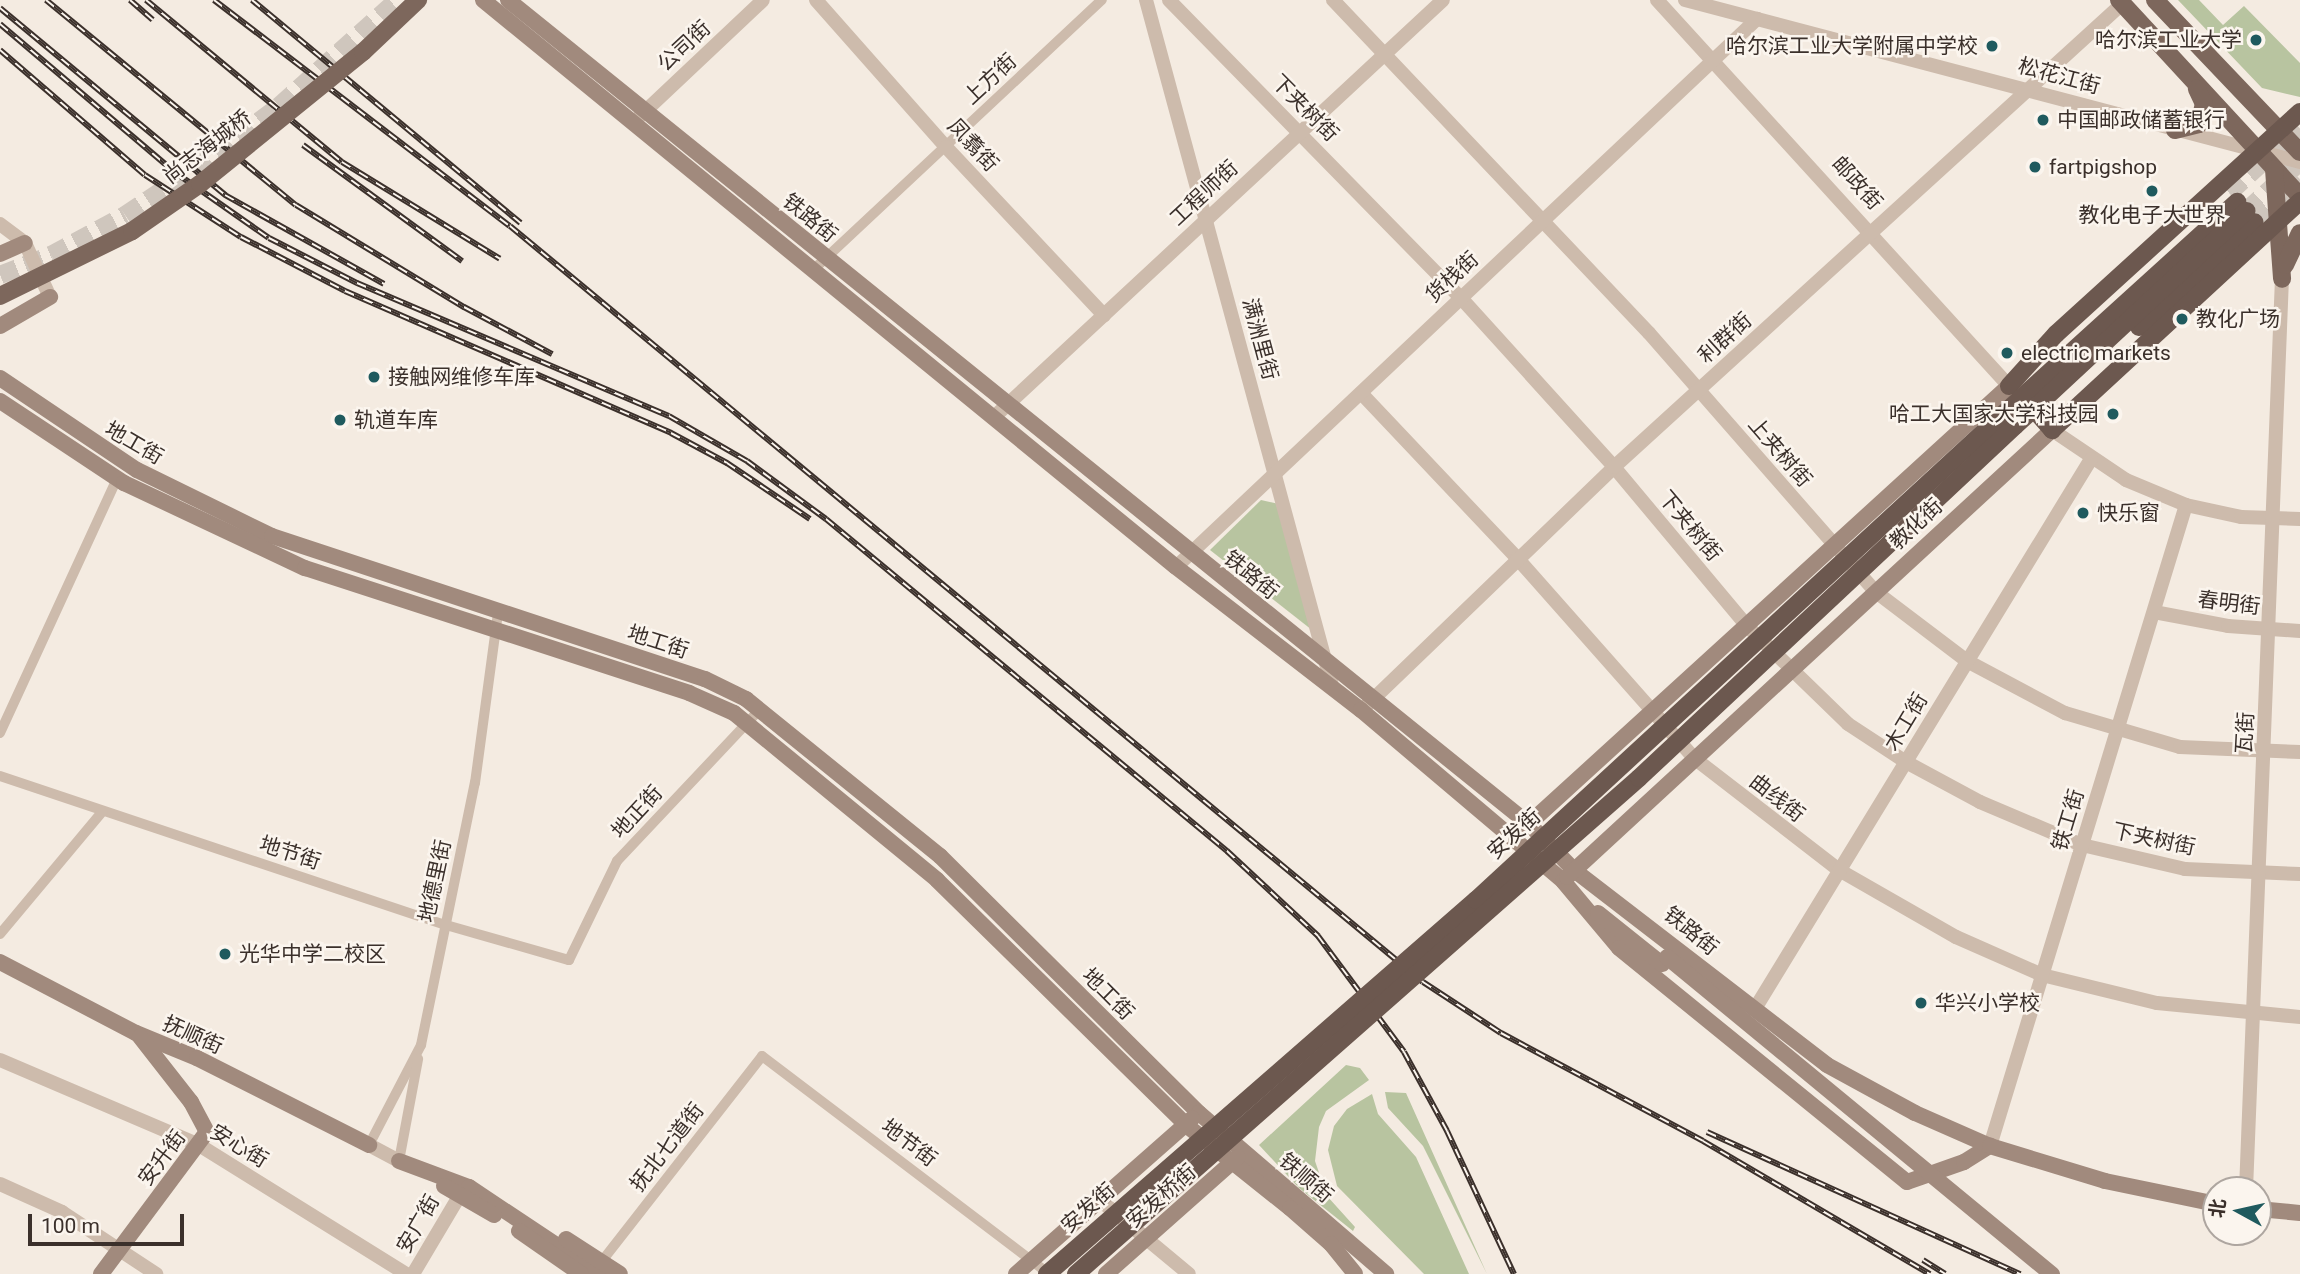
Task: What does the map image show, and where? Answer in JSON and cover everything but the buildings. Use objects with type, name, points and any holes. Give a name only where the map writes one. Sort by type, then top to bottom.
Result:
[{"type":"highway","name":"教化街","points":[[2031,408],[2056,334],[2300,112]]},
{"type":"highway","name":"教化街","points":[[2008,421],[2031,408],[2278,221],[2300,201]]},
{"type":"highway","name":"教化街","points":[[2031,408],[2242,207],[2031,408]]},
{"type":"highway","name":"安发街","points":[[1048,1274],[1495,882],[2008,421]]},
{"type":"highway","name":"安发街","points":[[1076,1274],[1628,788],[2008,421]]},
{"type":"main road","name":"尚志海城桥","points":[[0,296],[132,231],[200,184],[363,52],[418,0]]},
{"type":"main road","name":"铁路街","points":[[483,0],[826,258],[1529,824],[1619,948],[1907,1182],[1964,1162],[1990,1146]]},
{"type":"main road","name":"铁路街","points":[[508,0],[812,271],[1176,567],[1361,710],[1514,838],[1827,1065],[1915,1113],[1990,1146],[2105,1181],[2202,1201]]},
{"type":"main road","points":[[2155,0],[2300,152]]},
{"type":"main road","points":[[2121,2],[2300,195]]},
{"type":"main road","points":[[2175,130],[2195,128],[2203,112],[2200,93],[2185,71]]},
{"type":"main road","points":[[2274,169],[2282,279]]},
{"type":"main road","points":[[2282,279],[2290,245],[2300,233]]},
{"type":"main road","points":[[0,254],[25,243]]},
{"type":"main road","points":[[0,326],[50,297]]},
{"type":"main road","name":"地工街","points":[[0,378],[124,463],[228,516],[342,562],[705,679],[760,709],[940,856],[1199,1113]]},
{"type":"main road","name":"地工街","points":[[0,401],[117,479],[305,568],[689,693],[748,723],[937,880],[1186,1125]]},
{"type":"main road","name":"教化街","points":[[1514,838],[1834,547],[2031,408]]},
{"type":"main road","name":"教化街","points":[[1568,876],[1876,592],[2031,408]]},
{"type":"main road","points":[[1568,876],[1664,960],[2052,1274]]},
{"type":"main road","name":"铁路街","points":[[1664,960],[2037,1274]]},
{"type":"main road","name":"抚顺街","points":[[0,962],[136,1033],[197,1058],[369,1145]]},
{"type":"main road","name":"安升街","points":[[101,1274],[207,1132],[206,1124],[136,1033]]},
{"type":"main road","name":"安发桥街","points":[[1016,1274],[1199,1113]]},
{"type":"main road","name":"铁顺街","points":[[1199,1113],[1386,1274]]},
{"type":"main road","name":"铁顺街","points":[[1186,1125],[1321,1235],[1355,1274]]},
{"type":"main road","name":"安发桥街","points":[[1106,1274],[1244,1152]]},
{"type":"main road","points":[[399,1161],[460,1195],[581,1274]]},
{"type":"main road","points":[[399,1161],[469,1187],[601,1268],[620,1274]]},
{"type":"main road","points":[[2272,1210],[2300,1213]]},
{"type":"street","name":"公司街","points":[[639,117],[763,0]]},
{"type":"street","name":"凤翥街","points":[[816,0],[946,147],[1104,314]]},
{"type":"street","name":"上方街","points":[[812,271],[1102,0]]},
{"type":"street","name":"满洲里街","points":[[1146,0],[1333,689]]},
{"type":"street","name":"下夹树街","points":[[1169,0],[1461,298],[1614,467],[1748,626],[1790,671],[1848,724],[1906,762],[1980,802],[2082,845],[2185,869],[2300,874]]},
{"type":"street","name":"上夹树街","points":[[1334,0],[1383,56],[1698,389],[1876,592],[1968,661],[2065,713],[2117,731],[2180,747],[2300,752]]},
{"type":"street","name":"工程师街","points":[[993,418],[1443,0]]},
{"type":"street","name":"邮政街","points":[[1657,0],[2031,408],[2091,459],[2126,480],[2186,505],[2272,520],[2300,520]]},
{"type":"street","name":"松花江街","points":[[1685,0],[2300,162]]},
{"type":"street","name":"利群街","points":[[1361,710],[1614,467],[1873,234],[2121,2]]},
{"type":"street","name":"货栈街","points":[[1176,567],[1274,470],[1360,393],[1757,19]]},
{"type":"street","points":[[0,224],[25,243],[50,297]]},
{"type":"street","name":"瓦街","points":[[2247,1176],[2282,279]]},
{"type":"street","name":"曲线街","points":[[1360,393],[1517,558],[1694,758],[1839,870],[1956,937],[2042,975],[2157,1003],[2253,1016],[2300,1017]]},
{"type":"street","name":"木工街","points":[[1756,1007],[2091,459]]},
{"type":"street","points":[[0,733],[117,479]]},
{"type":"street","name":"铁工街","points":[[1990,1146],[2186,505]]},
{"type":"street","name":"春明街","points":[[2154,612],[2300,631]]},
{"type":"street","name":"地德里街","points":[[369,1145],[421,1045],[475,783],[498,613]]},
{"type":"street","name":"地正街","points":[[569,960],[617,861],[760,709]]},
{"type":"street","name":"地节街","points":[[0,776],[446,925],[569,960]]},
{"type":"street","points":[[0,934],[103,811]]},
{"type":"street","points":[[369,1145],[399,1161],[421,1045]]},
{"type":"street","name":"地节街","points":[[762,1056],[1048,1274]]},
{"type":"street","name":"抚北七道街","points":[[601,1268],[762,1056]]},
{"type":"street","name":"安心街","points":[[0,1060],[199,1145],[406,1274]]},
{"type":"street","points":[[0,1184],[62,1212],[156,1274]]},
{"type":"street","name":"安广街","points":[[413,1274],[460,1195]]},
{"type":"street","points":[[1101,1201],[1189,1274]]},
{"type":"green space","name":"哈尔滨工业大学","points":[[2178,0],[2199,0],[2223,25],[2244,6],[2300,63],[2300,97],[2262,88]]},
{"type":"green space","points":[[1261,500],[1279,504],[1312,630],[1210,550]]},
{"type":"green space","points":[[1346,1065],[1360,1068],[1369,1080],[1326,1111],[1319,1127],[1315,1161],[1327,1196],[1355,1227],[1353,1231],[1299,1188],[1259,1145]]},
{"type":"green space","points":[[1385,1092],[1406,1093],[1487,1274],[1423,1146],[1388,1108]]},
{"type":"green space","points":[[1372,1094],[1378,1114],[1416,1157],[1469,1274],[1424,1274],[1337,1186],[1328,1150],[1334,1126],[1347,1109]]},
{"type":"tunnel","points":[[0,275],[51,255],[125,215],[194,169],[279,106],[397,0]]},
{"type":"tunnel","points":[[2229,193],[2300,128]]},
{"type":"tunnel","points":[[2246,211],[2300,162]]},
{"type":"tunnel","points":[[2255,222],[2300,180]]},
{"type":"railway","points":[[46,0],[296,205],[464,307],[552,354]]},
{"type":"railway","points":[[130,0],[153,20]]},
{"type":"railway","points":[[146,0],[342,162],[500,259]]},
{"type":"railway","points":[[214,0],[510,226],[1423,982],[1501,1033],[1703,1141],[1930,1274]]},
{"type":"railway","points":[[252,0],[521,223]]},
{"type":"railway","points":[[0,8],[225,195],[384,284]]},
{"type":"railway","points":[[0,24],[176,173],[269,238],[357,283],[669,416],[747,461],[826,519],[1227,851],[1318,936],[1404,1052],[1447,1131],[1514,1274]]},
{"type":"railway","points":[[0,50],[145,175],[241,237],[345,291],[671,433],[727,463],[810,519]]},
{"type":"railway","points":[[303,145],[462,261]]},
{"type":"railway","points":[[1707,1132],[2020,1274]]},
{"type":"railway","points":[[1923,1260],[1945,1274]]},
{"type":"place","name":"哈尔滨工业大学","points":[[2256,40]]},
{"type":"place","name":"哈尔滨工业大学附属中学校","points":[[1992,46]]},
{"type":"place","name":"中国邮政储蓄银行","points":[[2043,120]]},
{"type":"place","name":"fartpigshop","points":[[2035,167]]},
{"type":"place","name":"教化电子大世界","points":[[2152,191]]},
{"type":"place","name":"教化广场","points":[[2182,319]]},
{"type":"place","name":"electric markets","points":[[2007,353]]},
{"type":"place","name":"接触网维修车库","points":[[374,377]]},
{"type":"place","name":"哈工大国家大学科技园","points":[[2113,414]]},
{"type":"place","name":"轨道车库","points":[[340,420]]},
{"type":"place","name":"快乐窗","points":[[2083,513]]},
{"type":"place","name":"光华中学二校区","points":[[225,954]]},
{"type":"place","name":"华兴小学校","points":[[1921,1003]]}]
